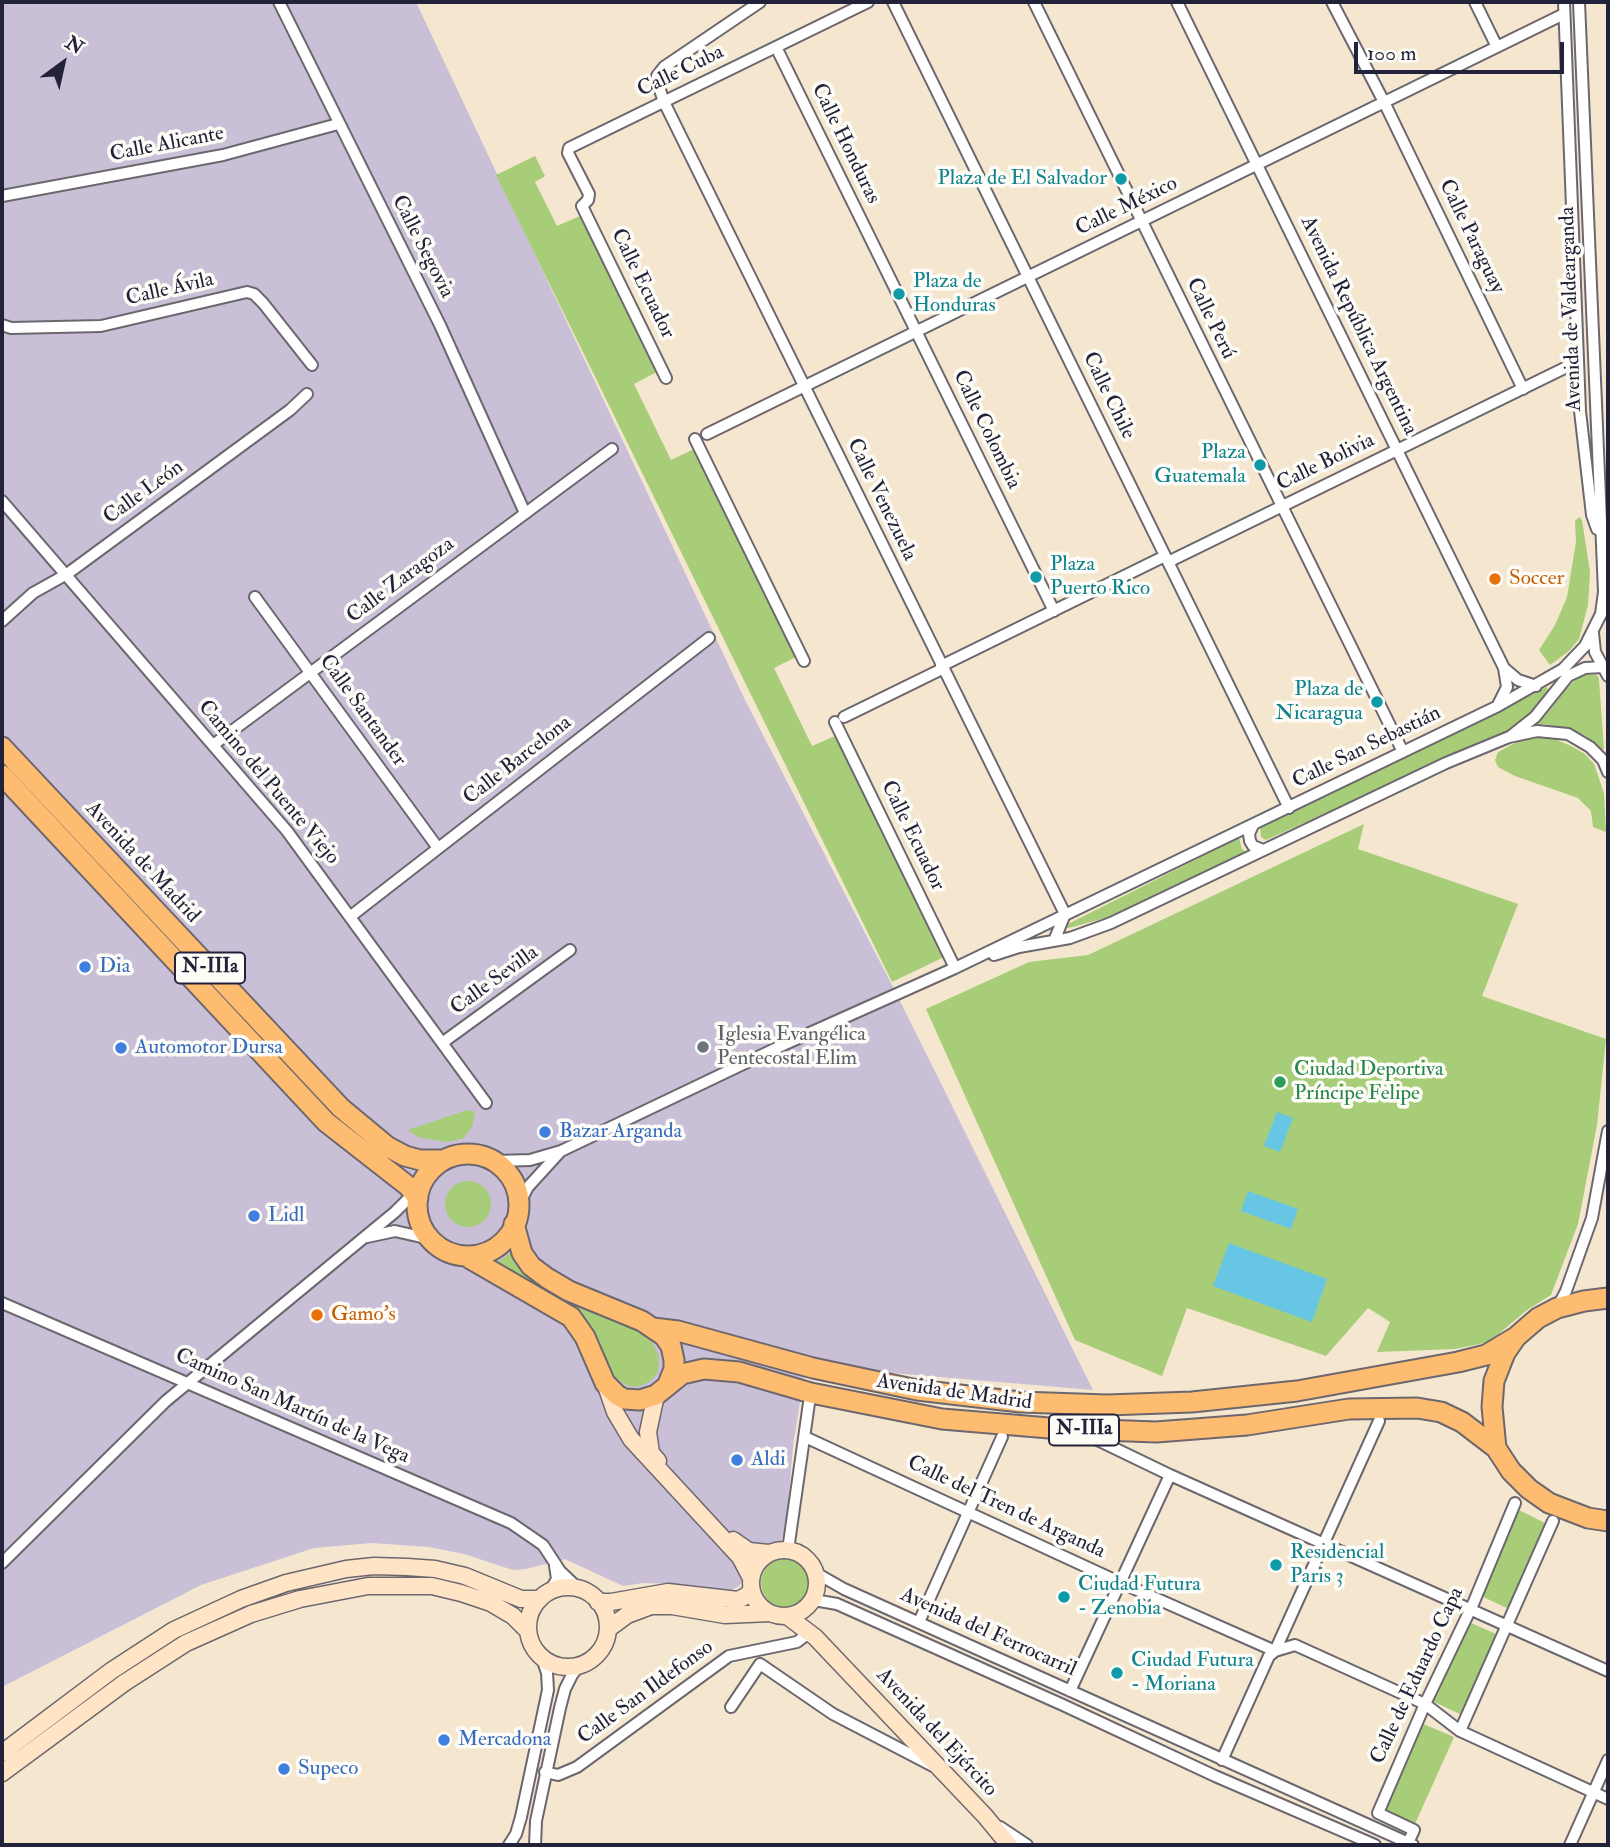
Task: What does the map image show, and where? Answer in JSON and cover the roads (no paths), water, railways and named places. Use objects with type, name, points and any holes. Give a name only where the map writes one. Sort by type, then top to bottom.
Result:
[{"type":"highway","name":"Avenida de Madrid","points":[[2,747],[341,1108],[388,1147],[420,1160],[443,1160]]},
{"type":"highway","name":"Avenida de Madrid","points":[[2,775],[326,1122],[418,1192]]},
{"type":"highway","name":"N-IIIa","points":[[443,1160],[474,1153],[496,1161],[514,1181],[517,1191],[516,1215]]},
{"type":"highway","points":[[443,1160],[426,1176],[418,1192],[418,1216],[430,1239],[449,1253],[469,1258],[571,1317],[586,1337],[605,1383]]},
{"type":"highway","name":"Avenida de Madrid","points":[[516,1215],[522,1254],[530,1266],[547,1278],[653,1328],[678,1331],[813,1368],[917,1390],[1020,1402],[1107,1405],[1192,1402],[1297,1391],[1458,1362],[1486,1355],[1516,1337]]},
{"type":"highway","points":[[469,1258],[481,1256],[497,1247],[509,1234],[516,1215]]},
{"type":"highway","name":"N-IIIa","points":[[1608,1298],[1557,1308],[1538,1318],[1516,1337],[1505,1353],[1494,1381],[1492,1407],[1496,1448],[1511,1471],[1529,1489],[1549,1503],[1588,1518],[1608,1521]]},
{"type":"highway","name":"N-IIIa","points":[[653,1328],[671,1346],[674,1369],[662,1390]]},
{"type":"highway","name":"Avenida de Madrid","points":[[605,1383],[624,1399],[640,1400],[662,1390],[682,1374],[704,1369],[722,1369],[811,1394],[942,1419],[1076,1430],[1156,1432],[1247,1425],[1349,1409],[1417,1408],[1441,1412],[1462,1422],[1496,1448]]},
{"type":"main road","points":[[605,1383],[615,1412],[631,1439],[740,1557],[760,1606],[770,1613]]},
{"type":"main road","points":[[608,1629],[627,1615],[651,1606],[672,1606],[726,1615],[799,1614],[811,1603],[818,1587],[817,1573],[809,1560],[788,1550],[757,1554],[740,1547],[651,1453],[648,1432],[662,1390]]},
{"type":"main road","points":[[598,1602],[668,1592],[738,1600],[748,1595],[757,1563],[769,1553]]},
{"type":"main road","points":[[2,1753],[111,1671],[174,1630],[241,1599],[286,1583],[346,1569],[374,1566],[435,1569],[465,1576],[521,1598],[545,1595],[563,1587],[580,1590],[598,1602],[606,1615],[608,1629],[600,1650],[591,1660],[567,1667],[554,1665],[542,1658],[533,1648],[528,1631],[530,1614],[545,1595]]},
{"type":"main road","points":[[2,1773],[124,1683],[186,1643],[251,1614],[300,1599],[368,1586],[432,1586],[491,1603],[513,1616],[528,1631]]},
{"type":"main road","name":"Avenida del Ejército","points":[[811,1603],[818,1636],[830,1652]]},
{"type":"main road","name":"Avenida del Ejército","points":[[787,1616],[810,1632],[830,1652],[985,1816],[1009,1845]]},
{"type":"street","name":"Calle Segovia","points":[[279,2],[440,325],[525,513]]},
{"type":"street","points":[[664,102],[657,81],[659,72],[760,2]]},
{"type":"street","name":"Calle Cuba","points":[[582,206],[588,200],[589,194],[568,153],[569,148],[868,2]]},
{"type":"street","name":"Calle Chile","points":[[893,2],[1289,808]]},
{"type":"street","points":[[1034,2],[1141,221]]},
{"type":"street","name":"Avenida República Argentina","points":[[1177,2],[1504,668]]},
{"type":"street","name":"Calle Paraguay","points":[[1332,2],[1384,102],[1523,388]]},
{"type":"street","points":[[1475,2],[1497,47]]},
{"type":"street","points":[[1564,2],[1580,411],[1592,515],[1601,538]]},
{"type":"street","name":"Avenida de Valdearganda","points":[[1536,686],[1577,657],[1604,611],[1579,2]]},
{"type":"street","name":"Calle México","points":[[707,434],[1564,14]]},
{"type":"street","name":"Calle Honduras","points":[[776,47],[915,332]]},
{"type":"street","name":"Calle Venezuela","points":[[664,102],[1065,915]]},
{"type":"street","name":"Calle Alicante","points":[[2,196],[223,155],[338,124]]},
{"type":"street","name":"Calle Ecuador","points":[[582,206],[666,378]]},
{"type":"street","name":"Calle Perú","points":[[1141,221],[1282,507]]},
{"type":"street","name":"Calle Ávila","points":[[2,325],[11,328],[101,326],[247,292],[254,294],[263,303],[312,365]]},
{"type":"street","name":"Calle Colombia","points":[[915,332],[1054,611]]},
{"type":"street","name":"Calle Bolivia","points":[[840,719],[1054,611],[1282,507],[1577,362]]},
{"type":"street","name":"Calle León","points":[[2,621],[33,593],[67,574],[290,410],[307,394]]},
{"type":"street","points":[[695,439],[804,661]]},
{"type":"street","name":"Calle Zaragoza","points":[[212,745],[612,449]]},
{"type":"street","name":"Camino del Puente Viejo","points":[[2,501],[287,831],[486,1103]]},
{"type":"street","points":[[1282,507],[1403,752]]},
{"type":"street","name":"Calle Santander","points":[[255,597],[438,848]]},
{"type":"street","points":[[1593,633],[1595,652],[1606,671]]},
{"type":"street","name":"Calle Barcelona","points":[[351,916],[709,638]]},
{"type":"street","points":[[1504,668],[1518,680],[1536,686]]},
{"type":"street","points":[[1498,706],[1507,687],[1504,668]]},
{"type":"street","points":[[1509,737],[1535,717],[1568,676],[1585,668],[1606,671]]},
{"type":"street","name":"Calle San Sebastián","points":[[561,1151],[783,1045],[955,968],[1536,686]]},
{"type":"street","name":"Calle Ecuador","points":[[840,719],[955,968]]},
{"type":"street","points":[[1509,737],[1537,731],[1567,734],[1590,747],[1603,760],[1608,772]]},
{"type":"street","name":"Calle San Sebastián","points":[[955,968],[1019,947],[1070,938],[1111,923],[1446,763],[1509,737]]},
{"type":"street","points":[[1253,825],[1249,834],[1250,841],[1263,850]]},
{"type":"street","points":[[1054,941],[1065,915]]},
{"type":"street","name":"Calle Sevilla","points":[[442,1043],[570,950]]},
{"type":"street","points":[[1557,1308],[1566,1291],[1592,1218],[1608,1131]]},
{"type":"street","points":[[496,1161],[530,1160],[561,1151]]},
{"type":"street","points":[[516,1215],[528,1187],[561,1151]]},
{"type":"street","points":[[2,1563],[187,1382],[418,1192]]},
{"type":"street","points":[[358,1241],[378,1233],[395,1231],[430,1239]]},
{"type":"street","name":"Camino San Martín de la Vega","points":[[2,1303],[511,1524],[542,1545],[554,1564],[580,1590]]},
{"type":"street","points":[[788,1550],[809,1403]]},
{"type":"street","points":[[1222,1760],[1269,1656],[1275,1651],[1379,1421]]},
{"type":"street","points":[[1076,1430],[1170,1475],[1608,1671]]},
{"type":"street","name":"Calle del Tren de Arganda","points":[[805,1437],[1275,1651],[1295,1645],[1425,1704],[1460,1731],[1608,1799]]},
{"type":"street","points":[[919,1622],[1002,1437]]},
{"type":"street","points":[[1070,1691],[1170,1475]]},
{"type":"street","name":"Calle de Eduardo Capa","points":[[1410,1844],[1414,1830],[1378,1813],[1425,1704],[1471,1609],[1515,1503]]},
{"type":"street","points":[[1460,1731],[1553,1521]]},
{"type":"street","points":[[545,1595],[557,1579],[554,1564]]},
{"type":"street","name":"Avenida del Ferrocarril","points":[[817,1573],[837,1586],[1410,1844]]},
{"type":"street","name":"Avenida del Ferrocarril","points":[[811,1603],[838,1604],[1215,1776],[1375,1845]]},
{"type":"street","name":"Calle San Ildefonso","points":[[545,1772],[558,1775],[577,1767],[729,1656],[797,1642],[810,1632]]},
{"type":"street","points":[[509,1845],[516,1834],[521,1817],[548,1690],[547,1673],[542,1658]]},
{"type":"street","points":[[731,1707],[760,1664],[833,1714],[941,1771]]},
{"type":"street","points":[[535,1845],[536,1821],[545,1772],[565,1689],[580,1665]]},
{"type":"street","points":[[1570,1845],[1608,1760]]},
{"type":"street","points":[[985,1816],[1027,1845]]},
{"type":"water","points":[[1277,1112],[1293,1118],[1280,1152],[1264,1146]]},
{"type":"water","points":[[1248,1191],[1298,1209],[1291,1229],[1241,1211]]},
{"type":"water","points":[[1229,1243],[1327,1279],[1312,1322],[1213,1286]]},
{"type":"place","name":"Plaza de El Salvador","points":[[1121,179]]},
{"type":"place","name":"Plaza de Honduras","points":[[899,294]]},
{"type":"place","name":"Plaza Guatemala","points":[[1260,465]]},
{"type":"place","name":"Plaza Puerto Rico","points":[[1036,577]]},
{"type":"place","name":"Soccer","points":[[1495,579]]},
{"type":"place","name":"Plaza de Nicaragua","points":[[1377,702]]},
{"type":"place","name":"Dia","points":[[85,967]]},
{"type":"place","name":"Iglesia Evangélica Pentecostal Elim","points":[[703,1047]]},
{"type":"place","name":"Automotor Dursa","points":[[121,1048]]},
{"type":"place","name":"Ciudad Deportiva Príncipe Felipe","points":[[1280,1082]]},
{"type":"place","name":"Bazar Arganda","points":[[545,1132]]},
{"type":"place","name":"Lidl","points":[[254,1216]]},
{"type":"place","name":"Gamo's","points":[[317,1315]]},
{"type":"place","name":"Aldi","points":[[737,1460]]},
{"type":"place","name":"Residencial Paris 3","points":[[1276,1565]]},
{"type":"place","name":"Ciudad Futura - Zenobia","points":[[1064,1597]]},
{"type":"place","name":"Ciudad Futura - Moriana","points":[[1117,1673]]},
{"type":"place","name":"Mercadona","points":[[444,1740]]},
{"type":"place","name":"Supeco","points":[[284,1769]]}]
